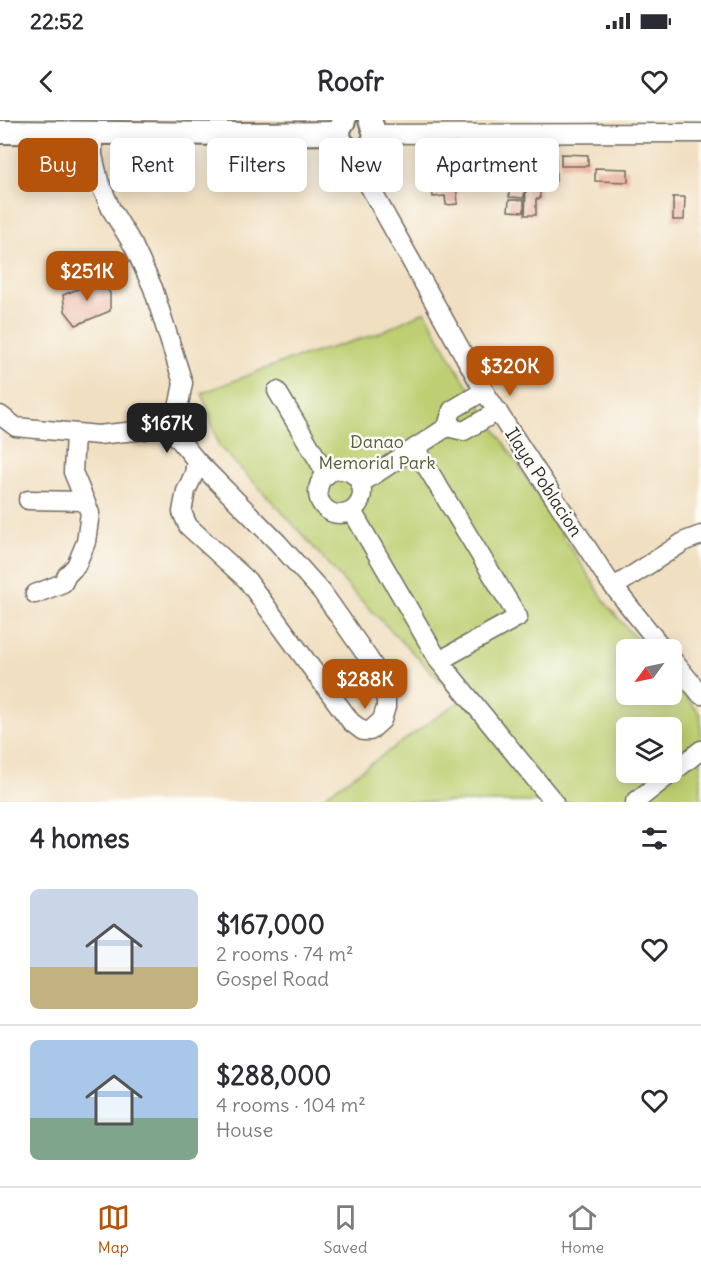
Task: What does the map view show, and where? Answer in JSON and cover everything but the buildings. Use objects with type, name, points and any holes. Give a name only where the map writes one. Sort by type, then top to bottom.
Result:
[{"type":"main road","points":[[0,132],[48,129],[93,133],[241,127],[344,134],[361,151],[371,145],[372,124]]},
{"type":"street","points":[[372,124],[701,133]]},
{"type":"street","points":[[0,416],[16,427],[98,435],[145,430],[167,424],[180,404],[183,383],[153,288],[133,245],[111,209],[99,181],[93,154],[93,133]]},
{"type":"street","name":"Ilaya Poblacion","points":[[344,134],[484,391],[614,587],[655,639]]},
{"type":"street","points":[[277,390],[327,475]]},
{"type":"street","points":[[360,484],[447,427],[452,410],[484,391]]},
{"type":"street","points":[[447,427],[464,431],[498,411]]},
{"type":"street","points":[[167,424],[196,460],[278,543],[322,592],[369,659],[386,686],[386,707],[382,720],[370,731],[363,731],[351,722],[247,580],[188,526],[182,512],[196,460]]},
{"type":"street","points":[[35,594],[63,583],[76,566],[86,542],[90,513],[73,472],[75,434]]},
{"type":"street","points":[[415,448],[518,617],[439,661]]},
{"type":"street","points":[[336,471],[344,471],[350,473],[360,484],[361,500],[352,511],[336,514],[321,503],[319,488],[327,475],[336,471]]},
{"type":"street","points":[[28,500],[85,501]]},
{"type":"street","points":[[352,511],[439,661],[554,802]]},
{"type":"street","points":[[614,587],[685,541],[701,535]]},
{"type":"street","points":[[682,671],[701,695]]},
{"type":"street","points":[[635,802],[701,750]]},
{"type":"green space","name":"Danao Memorial Park","points":[[425,311],[457,369],[608,606],[636,639],[616,639],[616,705],[682,705],[682,693],[701,715],[701,802],[332,802],[326,795],[460,701],[353,592],[283,513],[219,446],[202,393],[280,363],[377,334]]}]
